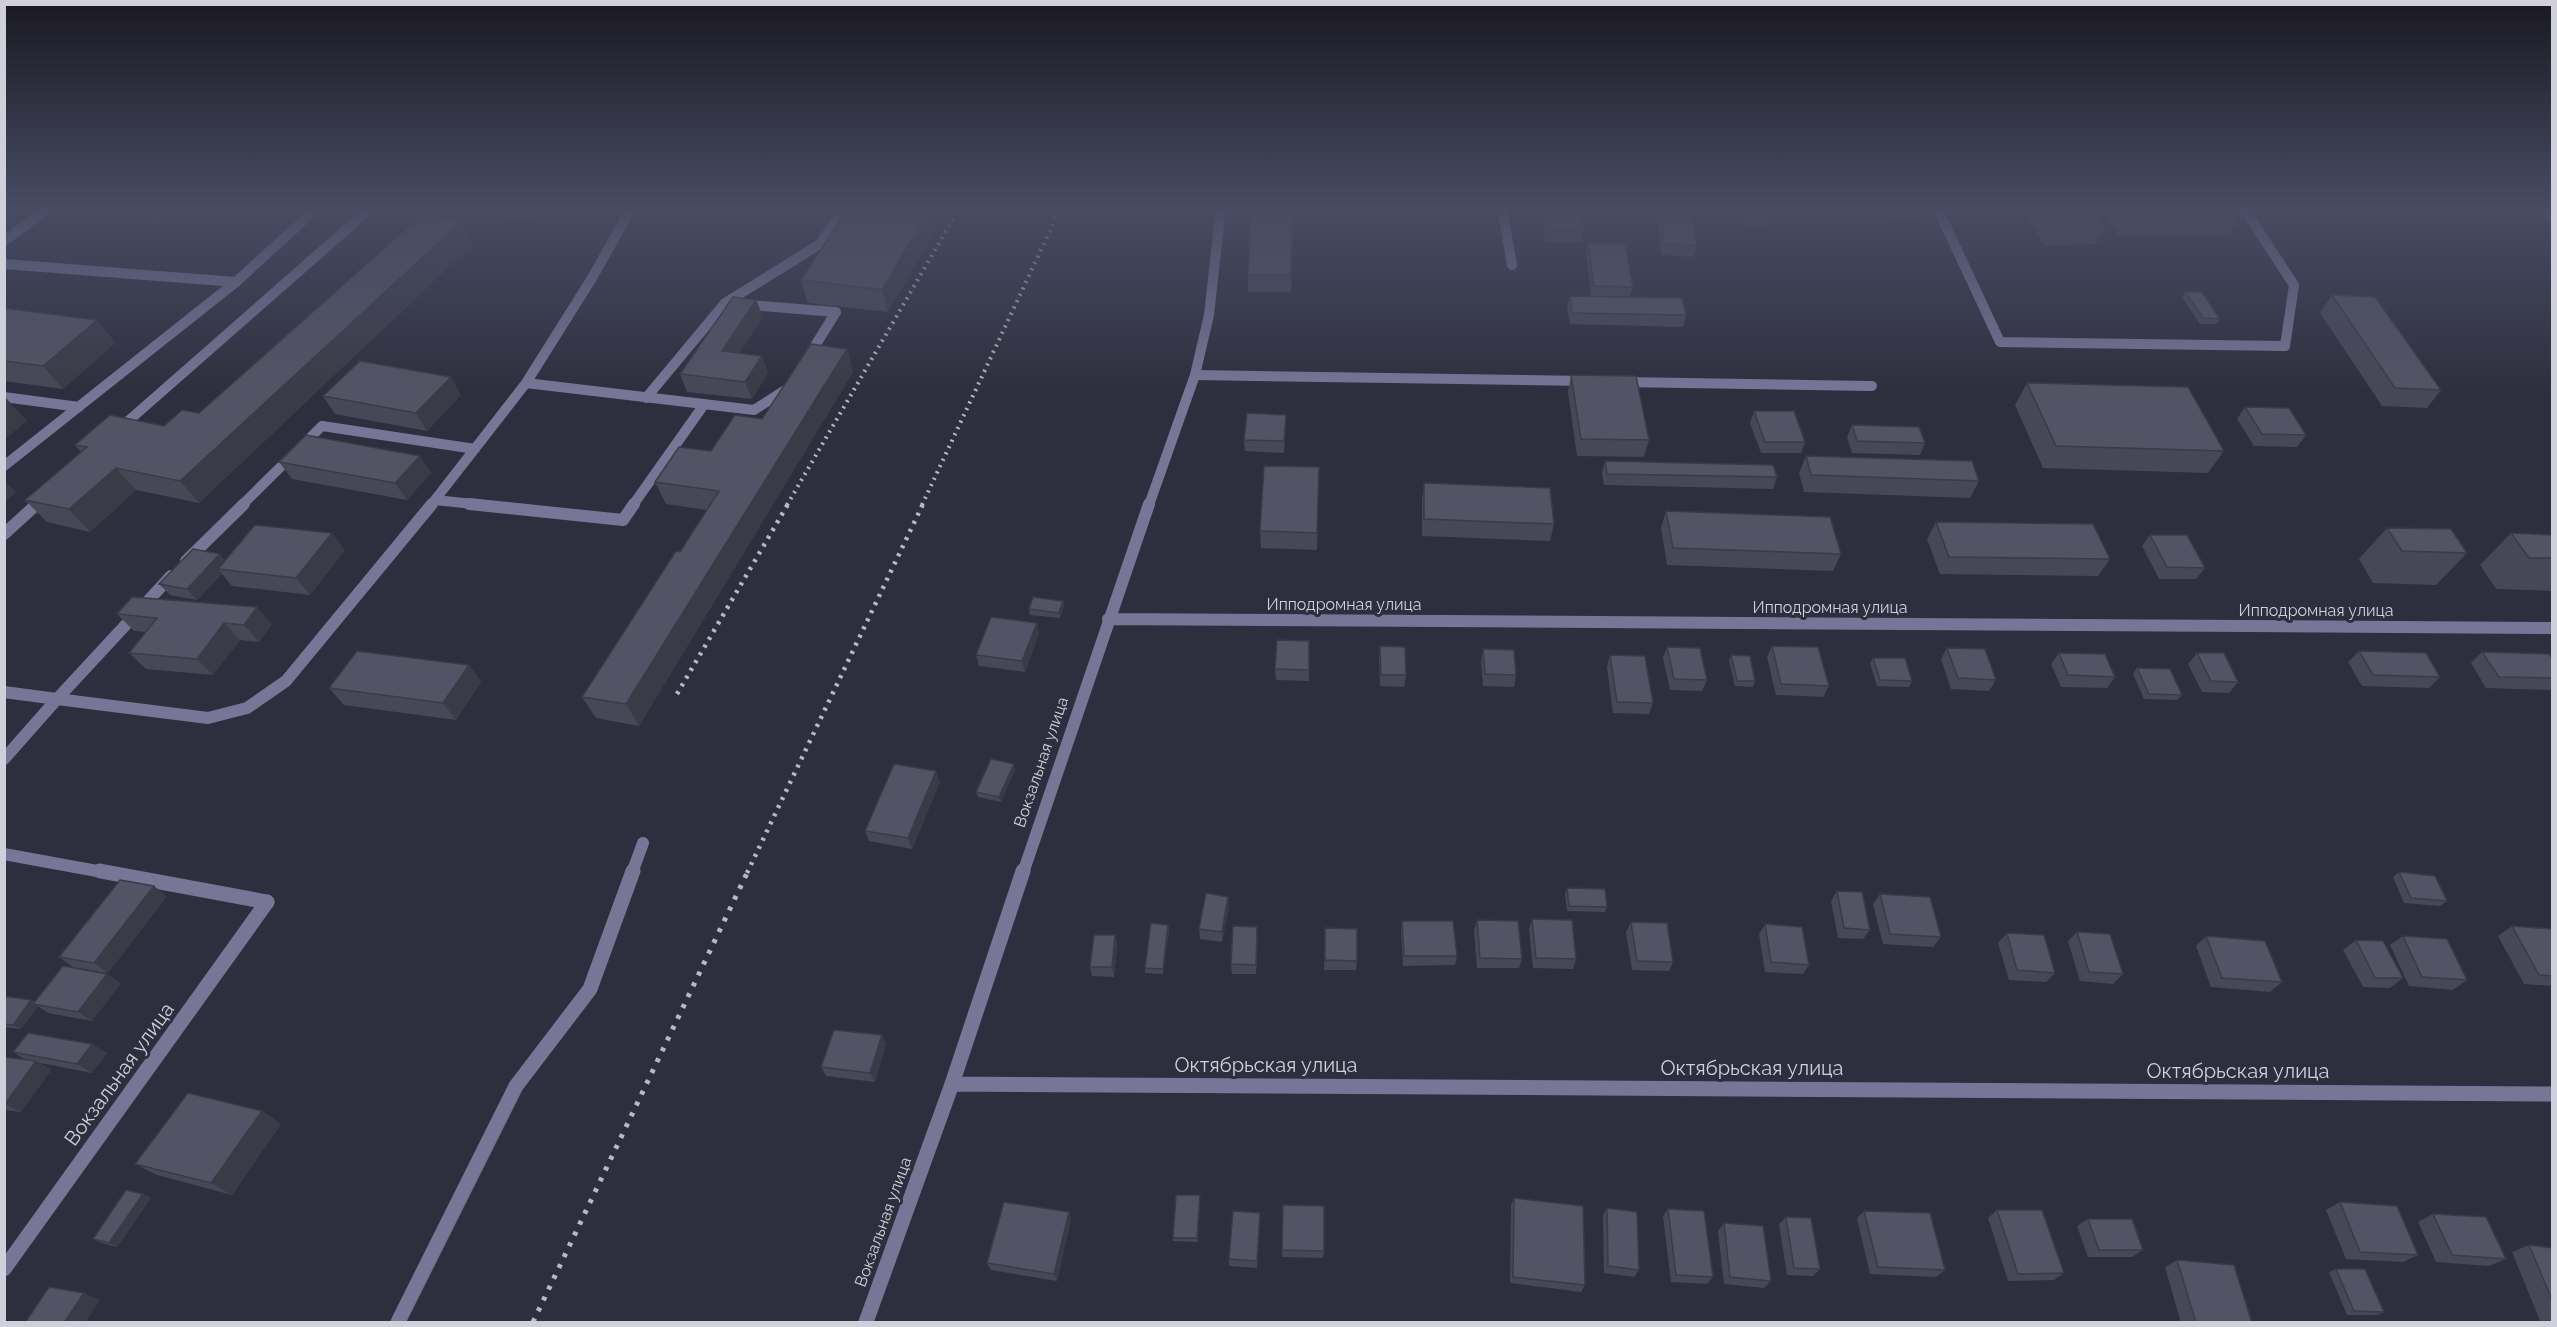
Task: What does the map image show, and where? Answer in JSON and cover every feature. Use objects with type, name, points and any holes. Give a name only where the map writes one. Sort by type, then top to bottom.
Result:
[{"type":"street","points":[[67,269],[236,282]]},
{"type":"street","points":[[4,466],[250,269]]},
{"type":"street","points":[[113,435],[302,269]]},
{"type":"street","points":[[4,692],[208,718],[247,708],[286,681],[435,500],[526,383],[597,269]]},
{"type":"street","points":[[646,398],[725,303],[780,269]]},
{"type":"street","name":"Вокзальная улица","points":[[866,1323],[952,1084],[1108,619],[1195,375],[1209,315],[1214,269]]},
{"type":"street","points":[[1966,269],[2000,342],[2285,346],[2294,285],[2283,269]]},
{"type":"street","points":[[526,383],[704,406],[754,410],[790,387],[836,312],[725,303]]},
{"type":"street","points":[[1195,375],[1599,382]]},
{"type":"street","points":[[1611,382],[1872,386]]},
{"type":"street","points":[[4,397],[79,406]]},
{"type":"street","points":[[435,500],[623,520],[704,406]]},
{"type":"street","points":[[4,759],[149,598],[322,426],[475,449]]},
{"type":"street","points":[[4,534],[54,488]]},
{"type":"street","name":"Ипподромная улица","points":[[1108,619],[2553,628]]},
{"type":"street","points":[[398,1323],[516,1086],[590,989],[643,843]]},
{"type":"street","name":"Вокзальная улица","points":[[4,854],[267,902],[4,1269]]},
{"type":"street","name":"Октябрьская улица","points":[[952,1084],[2553,1094]]},
{"type":"building","points":[[361,269],[410,269],[180,481],[116,468],[69,509],[25,500],[87,447],[75,445],[110,415],[164,426],[182,410],[199,413]]},
{"type":"building","points":[[808,269],[894,269],[882,290],[801,280]]},
{"type":"building","points":[[1248,269],[1291,269],[1291,275],[1248,275]]},
{"type":"building","points":[[1592,269],[1630,269],[1633,287],[1594,286]]},
{"type":"building","points":[[2185,292],[2202,292],[2220,319],[2203,318]]},
{"type":"building","points":[[2332,295],[2375,297],[2441,390],[2395,388]]},
{"type":"building","points":[[1570,296],[1682,298],[1686,315],[1572,313]]},
{"type":"building","points":[[733,297],[756,300],[722,351],[762,356],[745,382],[680,374]]},
{"type":"building","points":[[4,308],[97,320],[43,366],[4,361]]},
{"type":"building","points":[[811,344],[847,349],[626,704],[582,697],[676,551],[680,552],[719,491],[655,482],[679,447],[711,451],[735,415],[762,419]]},
{"type":"building","points":[[360,361],[451,377],[416,413],[323,396]]},
{"type":"building","points":[[1571,375],[1636,376],[1649,440],[1581,439]]},
{"type":"building","points":[[2027,383],[2188,387],[2224,451],[2056,446]]},
{"type":"building","points":[[2245,407],[2289,408],[2306,435],[2262,434]]},
{"type":"building","points":[[1754,411],[1794,411],[1805,442],[1765,442]]},
{"type":"building","points":[[1247,413],[1286,415],[1284,441],[1244,440]]},
{"type":"building","points":[[1852,425],[1919,427],[1925,443],[1857,441]]},
{"type":"building","points":[[306,435],[420,456],[395,483],[279,462]]},
{"type":"building","points":[[1806,456],[1972,461],[1979,481],[1811,475]]},
{"type":"building","points":[[1605,461],[1773,465],[1777,477],[1607,474]]},
{"type":"building","points":[[1264,466],[1319,467],[1317,533],[1260,531]]},
{"type":"building","points":[[1424,483],[1550,488],[1554,524],[1424,519]]},
{"type":"building","points":[[1666,511],[1830,517],[1841,554],[1673,548]]},
{"type":"building","points":[[1936,522],[2093,524],[2110,559],[1949,557]]},
{"type":"building","points":[[255,525],[332,533],[296,578],[218,569]]},
{"type":"building","points":[[2387,528],[2451,529],[2467,553],[2402,551]]},
{"type":"building","points":[[2511,533],[2553,535],[2553,558],[2529,558]]},
{"type":"building","points":[[2150,535],[2187,535],[2205,568],[2167,567]]},
{"type":"building","points":[[193,549],[220,554],[187,589],[159,584]]},
{"type":"building","points":[[132,597],[257,607],[244,625],[224,623],[197,659],[129,653],[157,618],[117,614]]},
{"type":"building","points":[[1033,597],[1063,601],[1059,613],[1029,609]]},
{"type":"building","points":[[991,617],[1037,623],[1022,661],[976,655]]},
{"type":"building","points":[[1277,640],[1309,641],[1309,670],[1275,669]]},
{"type":"building","points":[[1380,646],[1405,647],[1406,675],[1381,675]]},
{"type":"building","points":[[1772,646],[1818,647],[1829,686],[1781,684]]},
{"type":"building","points":[[1667,647],[1700,648],[1707,680],[1674,679]]},
{"type":"building","points":[[1947,648],[1985,649],[1996,680],[1958,678]]},
{"type":"building","points":[[1483,649],[1514,650],[1516,675],[1485,674]]},
{"type":"building","points":[[357,651],[469,665],[443,703],[329,688]]},
{"type":"building","points":[[2359,651],[2426,653],[2440,677],[2373,675]]},
{"type":"building","points":[[2482,652],[2549,654],[2553,659],[2553,678],[2499,677]]},
{"type":"building","points":[[2059,653],[2105,654],[2115,677],[2068,675]]},
{"type":"building","points":[[2197,653],[2224,653],[2238,682],[2211,681]]},
{"type":"building","points":[[1610,655],[1645,656],[1653,703],[1617,702]]},
{"type":"building","points":[[1731,655],[1750,656],[1755,681],[1737,681]]},
{"type":"building","points":[[1873,658],[1905,658],[1912,681],[1880,680]]},
{"type":"building","points":[[2137,668],[2170,669],[2182,695],[2149,694]]},
{"type":"building","points":[[991,759],[1014,764],[999,797],[976,792]]},
{"type":"building","points":[[894,764],[936,771],[908,838],[865,831]]},
{"type":"building","points":[[2399,872],[2435,876],[2447,901],[2411,898]]},
{"type":"building","points":[[120,880],[154,886],[94,963],[59,957]]},
{"type":"building","points":[[1567,888],[1605,889],[1607,907],[1569,906]]},
{"type":"building","points":[[1837,891],[1862,892],[1870,930],[1844,928]]},
{"type":"building","points":[[1206,893],[1228,897],[1222,932],[1199,929]]},
{"type":"building","points":[[1880,894],[1930,897],[1941,937],[1890,934]]},
{"type":"building","points":[[1532,919],[1572,920],[1576,959],[1536,958]]},
{"type":"building","points":[[1477,920],[1518,921],[1522,959],[1480,958]]},
{"type":"building","points":[[1402,921],[1453,921],[1457,956],[1404,956]]},
{"type":"building","points":[[1631,922],[1667,923],[1673,962],[1637,961]]},
{"type":"building","points":[[1151,923],[1168,925],[1163,969],[1145,968]]},
{"type":"building","points":[[1765,924],[1802,927],[1809,965],[1771,962]]},
{"type":"building","points":[[1233,926],[1257,927],[1256,965],[1231,964]]},
{"type":"building","points":[[2512,926],[2553,929],[2553,976],[2539,975]]},
{"type":"building","points":[[1325,928],[1357,929],[1357,961],[1325,960]]},
{"type":"building","points":[[2077,932],[2110,934],[2123,974],[2089,972]]},
{"type":"building","points":[[2007,933],[2044,935],[2055,973],[2017,970]]},
{"type":"building","points":[[1094,935],[1115,935],[1112,967],[1090,967]]},
{"type":"building","points":[[2206,936],[2265,941],[2282,982],[2222,978]]},
{"type":"building","points":[[2403,936],[2447,939],[2467,980],[2422,977]]},
{"type":"building","points":[[2356,940],[2383,941],[2403,978],[2375,978]]},
{"type":"building","points":[[63,966],[107,974],[78,1012],[33,1004]]},
{"type":"building","points":[[4,996],[31,1000],[13,1025],[4,1024]]},
{"type":"building","points":[[834,1030],[882,1035],[870,1073],[821,1067]]},
{"type":"building","points":[[28,1033],[92,1044],[77,1064],[13,1052]]},
{"type":"building","points":[[4,1057],[36,1061],[5,1104],[4,1104]]},
{"type":"building","points":[[188,1093],[262,1111],[211,1183],[135,1164]]},
{"type":"building","points":[[126,1190],[143,1194],[109,1243],[93,1239]]},
{"type":"building","points":[[1176,1195],[1200,1195],[1197,1238],[1173,1238]]},
{"type":"building","points":[[1514,1198],[1583,1206],[1585,1285],[1513,1277]]},
{"type":"building","points":[[1004,1202],[1069,1212],[1054,1274],[987,1263]]},
{"type":"building","points":[[2340,1202],[2397,1206],[2418,1255],[2360,1252]]},
{"type":"building","points":[[1283,1205],[1324,1206],[1324,1251],[1282,1250]]},
{"type":"building","points":[[1607,1208],[1637,1212],[1639,1270],[1608,1266]]},
{"type":"building","points":[[1668,1209],[1704,1211],[1713,1277],[1676,1275]]},
{"type":"building","points":[[1997,1210],[2042,1210],[2064,1273],[2018,1274]]},
{"type":"building","points":[[1233,1211],[1260,1213],[1257,1261],[1229,1259]]},
{"type":"building","points":[[1864,1211],[1930,1213],[1945,1270],[1878,1267]]},
{"type":"building","points":[[2433,1214],[2486,1217],[2506,1259],[2452,1255]]},
{"type":"building","points":[[1786,1217],[1811,1218],[1820,1269],[1794,1268]]},
{"type":"building","points":[[2088,1219],[2132,1219],[2143,1250],[2099,1250]]},
{"type":"building","points":[[1724,1223],[1763,1226],[1771,1281],[1730,1277]]},
{"type":"building","points":[[2529,1245],[2553,1248],[2553,1302]]},
{"type":"building","points":[[2177,1260],[2234,1265],[2252,1323],[2196,1323]]},
{"type":"building","points":[[2336,1269],[2365,1269],[2384,1312],[2354,1311]]},
{"type":"building","points":[[49,1287],[84,1293],[64,1323],[25,1323]]},
{"type":"railway","points":[[787,505],[924,269]]},
{"type":"railway","points":[[922,505],[1032,269]]},
{"type":"railway","points":[[677,694],[788,504]]},
{"type":"railway","points":[[747,873],[923,504]]},
{"type":"railway","points":[[533,1322],[748,871]]}]
